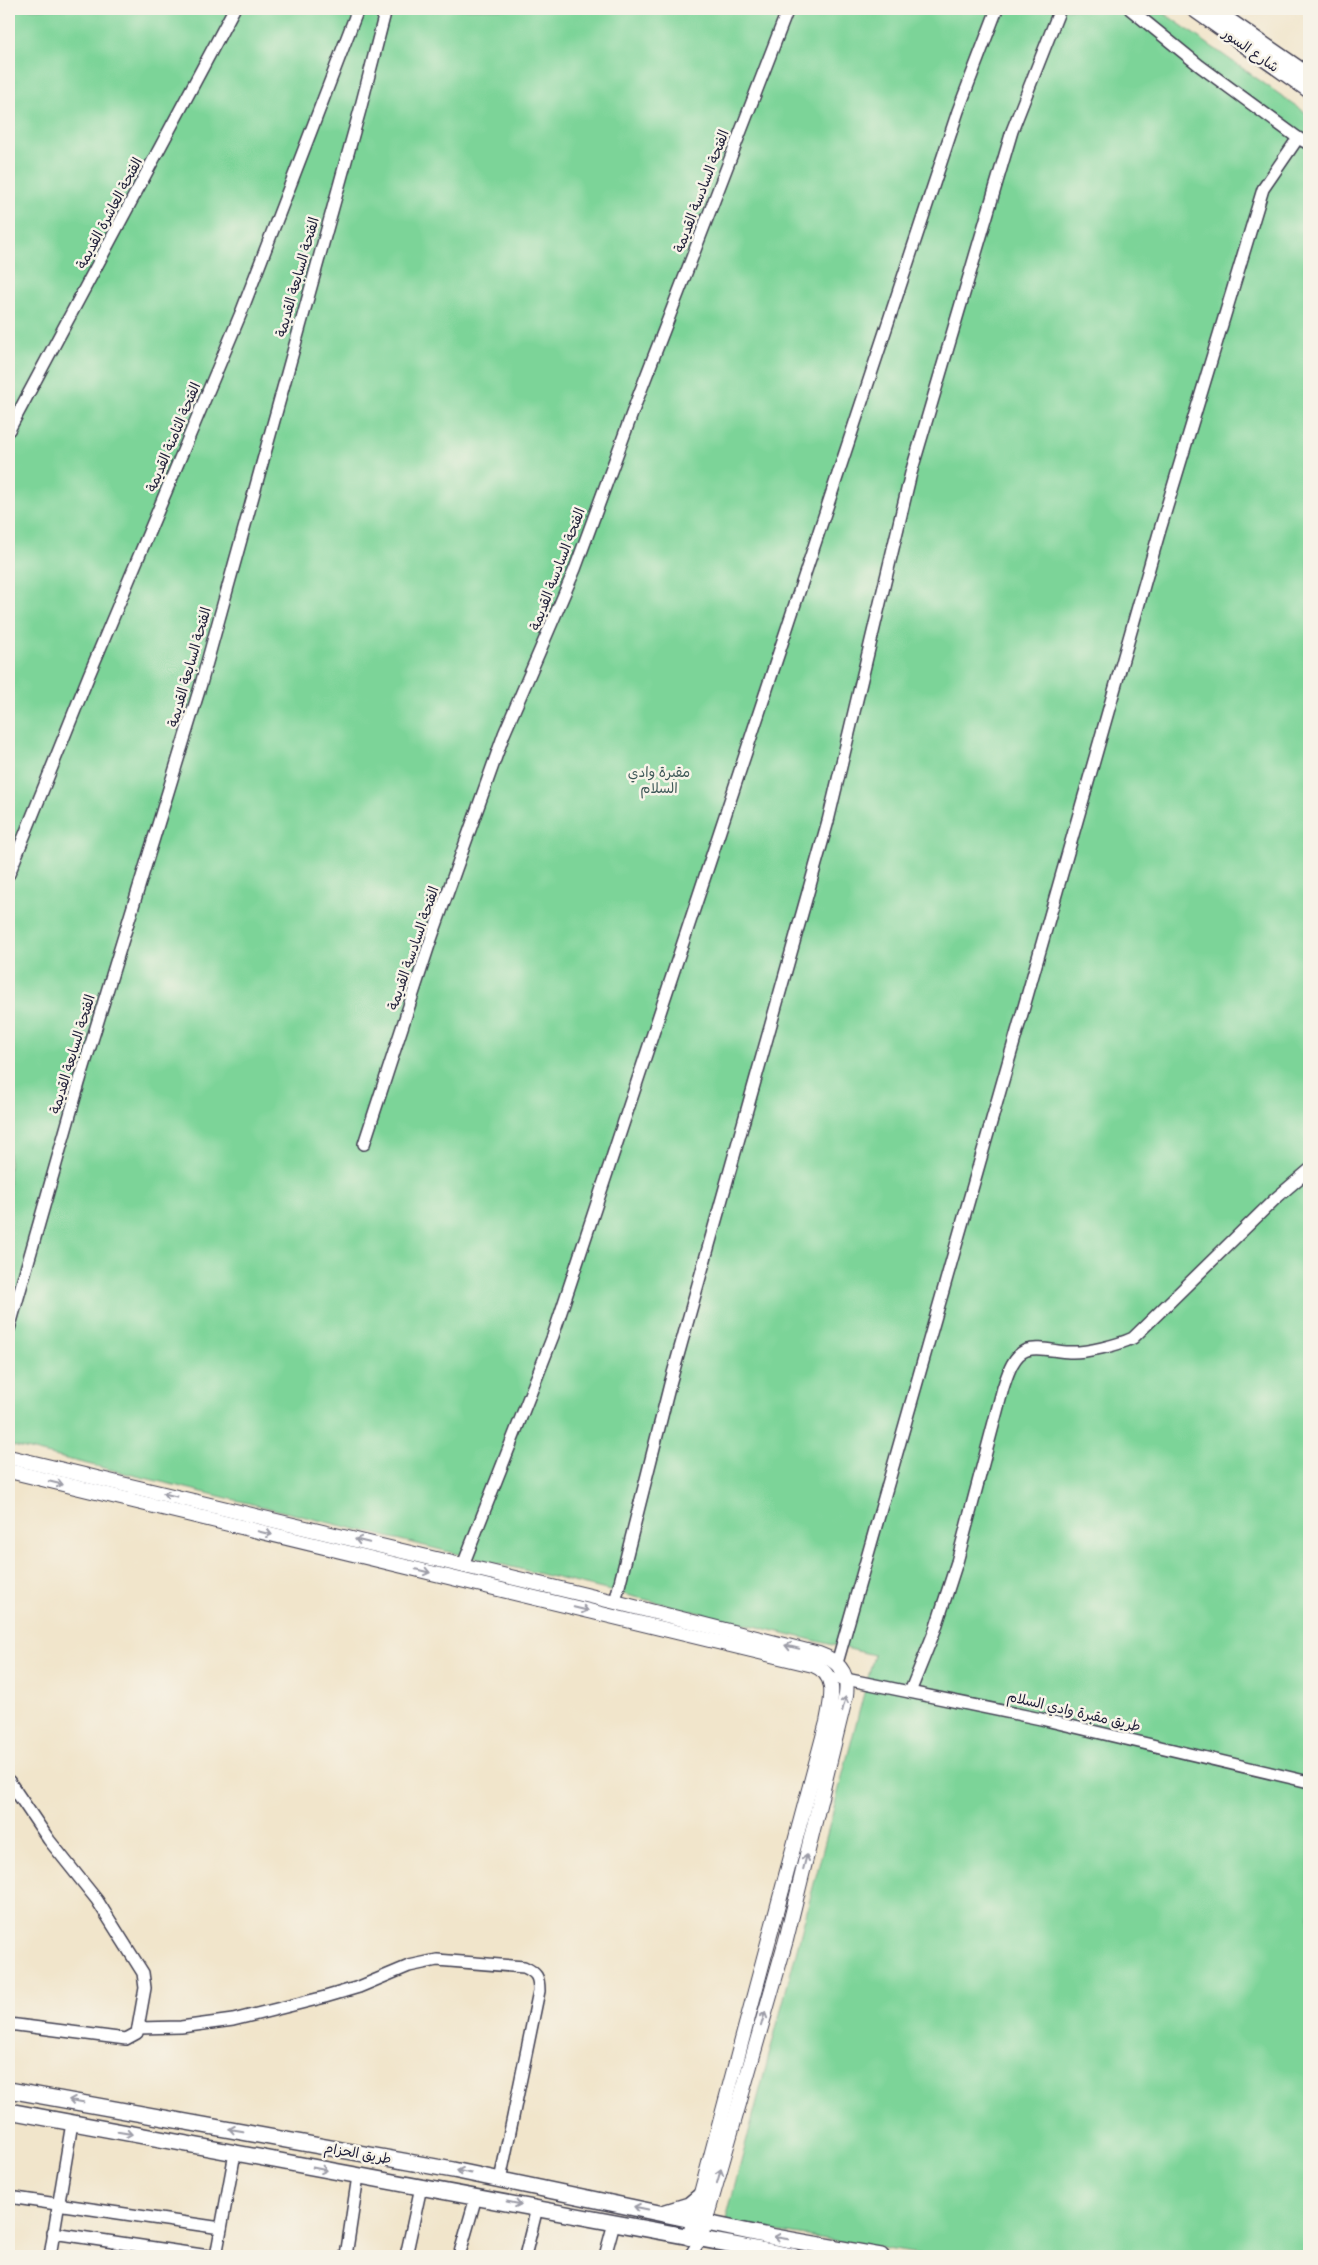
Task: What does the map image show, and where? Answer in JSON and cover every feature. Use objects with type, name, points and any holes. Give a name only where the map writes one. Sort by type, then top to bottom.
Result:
[{"type":"main road","name":"شارع السور","points":[[1194,9],[1309,90]]},
{"type":"main road","name":"شارع السور","points":[[1212,9],[1309,76]]},
{"type":"main road","name":"طريق الحزام","points":[[9,2090],[260,2134],[500,2180],[700,2222],[881,2256]]},
{"type":"main road","name":"طريق الحزام","points":[[9,2111],[793,2256]]},
{"type":"main road","points":[[260,2134],[267,2138],[270,2146],[267,2153],[261,2158]]},
{"type":"main road","points":[[295,2164],[290,2158],[291,2150],[296,2144],[303,2143]]},
{"type":"main road","points":[[662,2213],[689,2205],[701,2194]]},
{"type":"street","name":"الفتحة العاشرة القديمة","points":[[9,430],[234,9]]},
{"type":"street","name":"الفتحة الثامنة القديمة","points":[[9,874],[89,675],[241,313],[358,9]]},
{"type":"street","name":"الفتحة السابعة القديمة","points":[[9,1329],[79,1083],[201,684],[360,110],[386,9]]},
{"type":"street","name":"الفتحة السادسة القديمة","points":[[364,1144],[429,945],[504,734],[575,569],[636,400],[788,9]]},
{"type":"street","points":[[463,1565],[554,1336],[958,111],[998,9]]},
{"type":"street","points":[[615,1602],[670,1384],[827,823],[911,473],[1012,131],[1060,9]]},
{"type":"street","points":[[1130,9],[1200,66],[1298,138],[1309,144]]},
{"type":"street","points":[[829,1678],[837,1663],[1159,533],[1263,189],[1298,138]]},
{"type":"street","points":[[910,1692],[947,1596],[1003,1388],[1018,1356],[1027,1350],[1083,1352],[1120,1344],[1133,1338],[1275,1199],[1309,1170]]},
{"type":"street","points":[[9,1457],[615,1602],[819,1654],[837,1663],[846,1679],[846,1695],[791,1920],[689,2256]]},
{"type":"street","points":[[9,1472],[820,1667],[829,1678],[832,1693],[826,1722],[771,1936],[701,2194],[700,2222]]},
{"type":"street","points":[[203,1518],[207,1509],[204,1503]]},
{"type":"street","points":[[231,1525],[230,1518],[236,1511]]},
{"type":"street","points":[[485,1586],[490,1577],[487,1571]]},
{"type":"street","points":[[518,1594],[517,1586],[523,1580]]},
{"type":"street","name":"طريق مقبرة وادي السلام","points":[[829,1678],[846,1679],[1051,1721],[1309,1782]]},
{"type":"street","points":[[9,1781],[48,1840],[97,1900],[143,1973],[145,1988],[137,2032],[126,2039],[9,2024]]},
{"type":"street","points":[[776,1916],[784,1921],[791,1920]]},
{"type":"street","points":[[771,1936],[781,1935],[786,1940]]},
{"type":"street","points":[[138,2028],[181,2027],[233,2020],[325,1997],[359,1987],[409,1966],[437,1960],[524,1967],[535,1972],[539,1980],[539,1991],[500,2180]]},
{"type":"street","points":[[50,2256],[72,2123]]},
{"type":"street","points":[[216,2256],[235,2153]]},
{"type":"street","points":[[346,2256],[358,2176]]},
{"type":"street","points":[[406,2256],[421,2187]]},
{"type":"street","points":[[9,2197],[221,2228]]},
{"type":"street","points":[[459,2256],[476,2197]]},
{"type":"street","points":[[525,2256],[537,2208]]},
{"type":"street","points":[[605,2256],[614,2224]]},
{"type":"street","points":[[53,2233],[209,2256]]},
{"type":"green space","name":"مقبرة وادي السلام","points":[[9,9],[1158,9],[1309,115],[1309,2256],[931,2256],[725,2223],[874,1655],[9,1445]]}]
